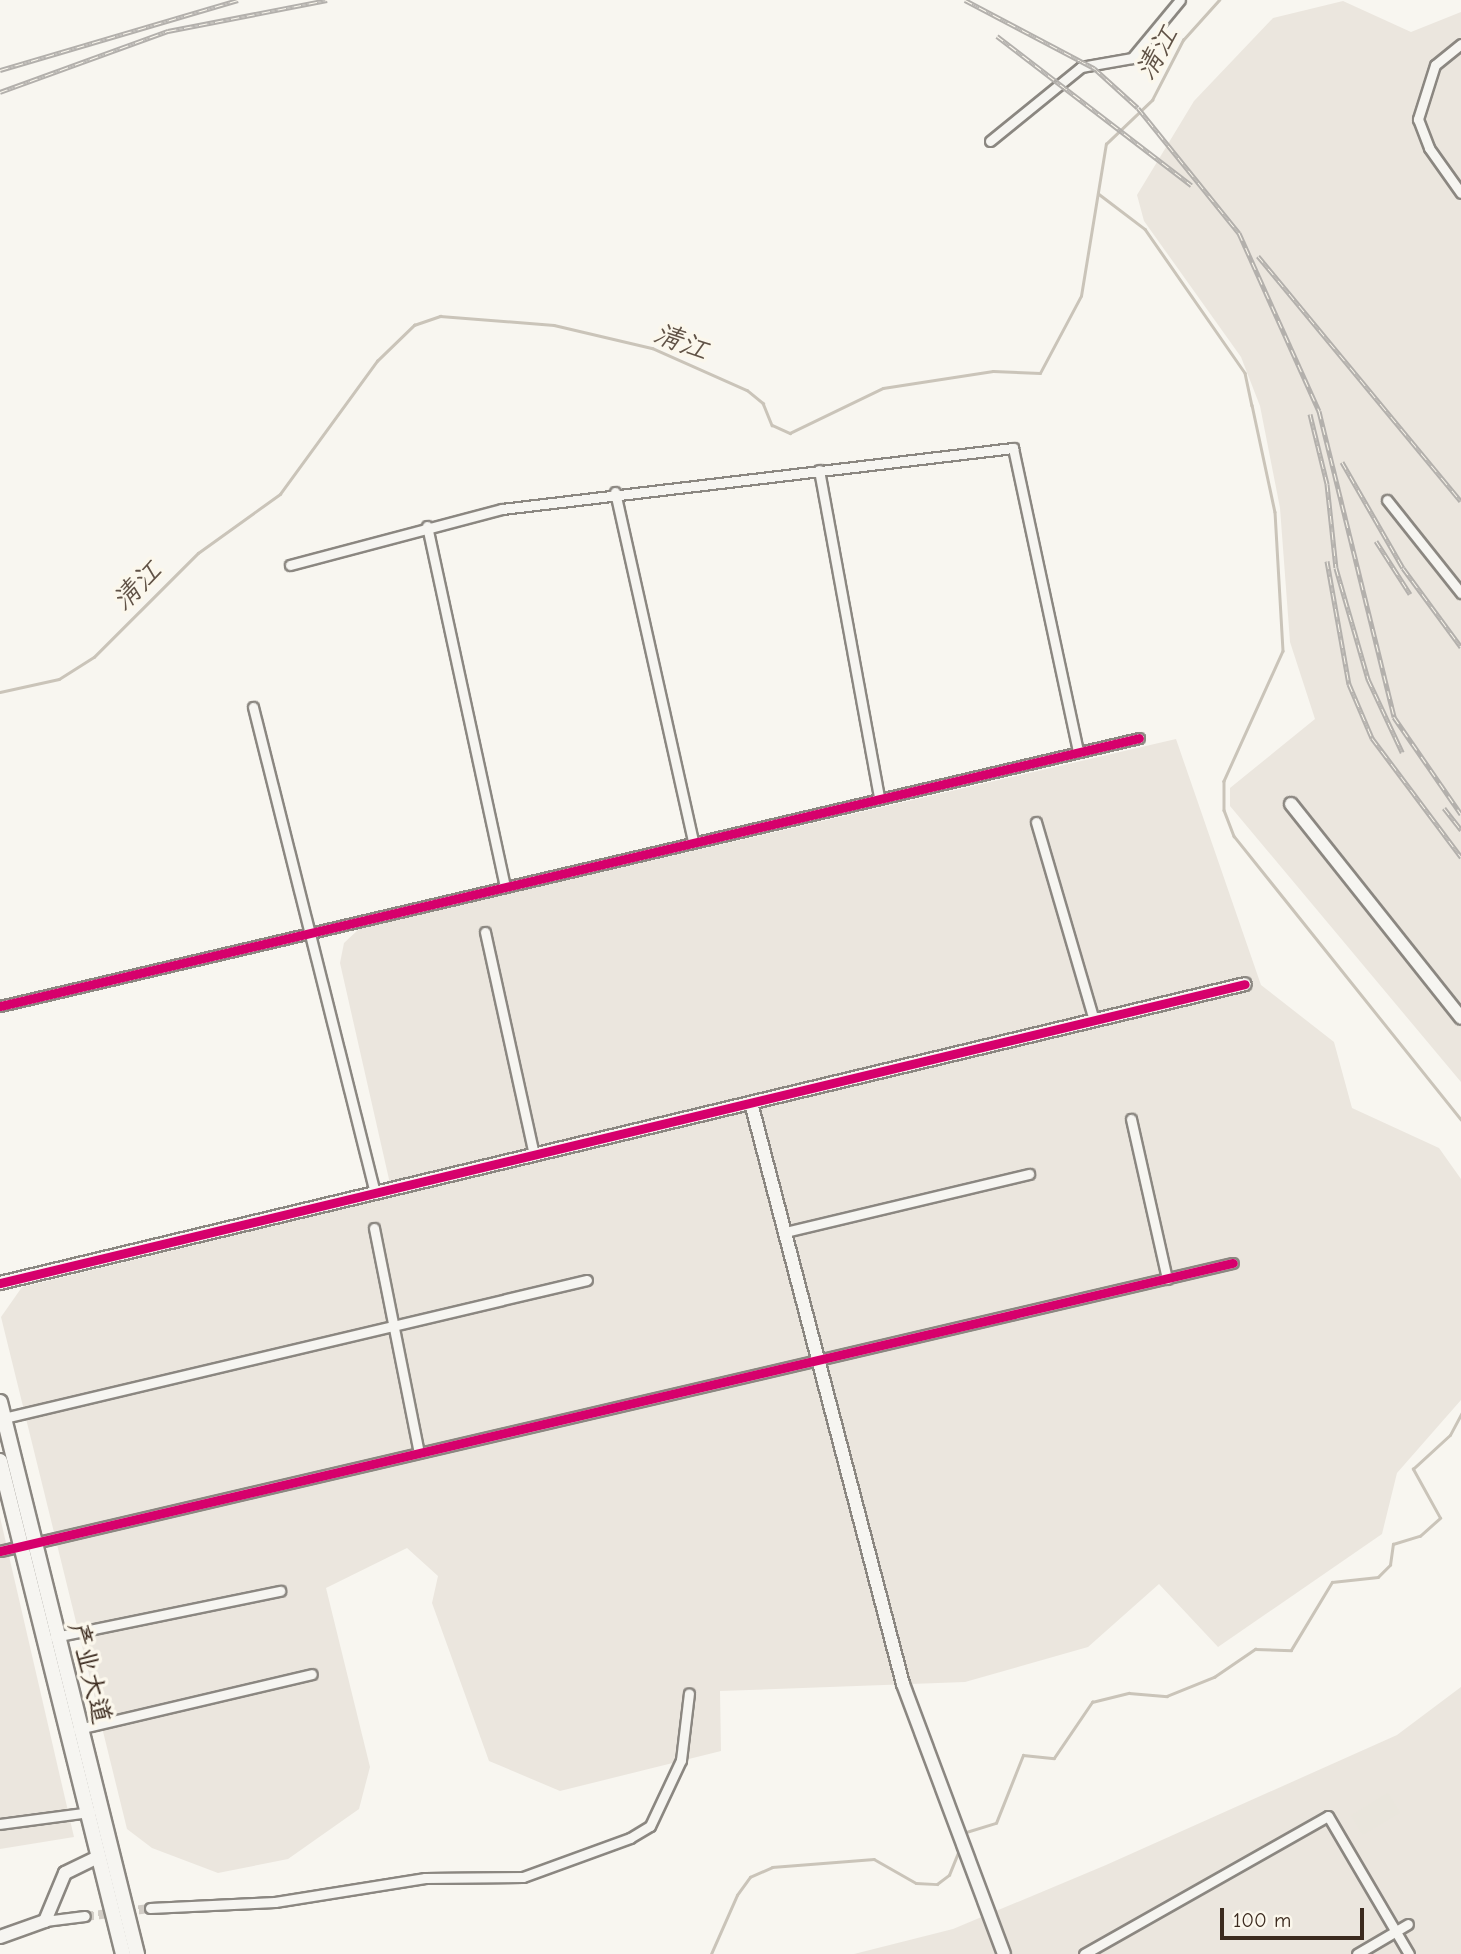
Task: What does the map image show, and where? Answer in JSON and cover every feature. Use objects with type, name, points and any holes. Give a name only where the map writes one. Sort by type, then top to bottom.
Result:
[{"type":"main road","name":"产业大道","points":[[0,1402],[25,1545],[91,1811],[137,1954]]},
{"type":"main road","name":"产业大道","points":[[0,1461],[55,1637],[78,1729],[96,1858],[122,1954]]},
{"type":"street","points":[[990,141],[1081,68],[1132,58],[1180,0]]},
{"type":"street","points":[[1461,44],[1435,65],[1418,119],[1429,148],[1461,193]]},
{"type":"street","points":[[290,565],[427,526],[615,492],[1013,448],[1078,752]]},
{"type":"street","points":[[819,470],[879,798]]},
{"type":"street","points":[[615,492],[693,841]]},
{"type":"street","points":[[1387,500],[1461,593]]},
{"type":"street","points":[[427,526],[505,887]]},
{"type":"street","points":[[253,707],[313,934],[375,1193]]},
{"type":"street","points":[[0,1006],[1139,738]]},
{"type":"street","points":[[1291,804],[1461,1017]]},
{"type":"street","points":[[1036,822],[1094,1020]]},
{"type":"street","points":[[485,932],[534,1155]]},
{"type":"street","points":[[0,1283],[1245,984]]},
{"type":"street","points":[[751,1103],[903,1684],[1004,1954]]},
{"type":"street","points":[[1131,1119],[1167,1279]]},
{"type":"street","points":[[785,1232],[1030,1174]]},
{"type":"street","points":[[374,1228],[419,1453]]},
{"type":"street","points":[[0,1551],[1233,1263]]},
{"type":"street","points":[[4,1418],[587,1280]]},
{"type":"street","points":[[55,1637],[280,1591]]},
{"type":"street","points":[[78,1729],[312,1674]]},
{"type":"street","points":[[150,1908],[275,1902],[425,1878],[523,1877],[630,1838],[650,1826],[681,1760],[689,1693]]},
{"type":"street","points":[[0,1824],[91,1811]]},
{"type":"street","points":[[1084,1954],[1328,1816],[1409,1954]]},
{"type":"street","points":[[45,1921],[65,1873],[96,1858]]},
{"type":"street","points":[[0,1937],[45,1921],[85,1916]]},
{"type":"street","points":[[1357,1954],[1408,1924]]},
{"type":"shaded area","points":[[1343,1],[1411,32],[1461,12],[1461,1082],[1230,806],[1230,788],[1315,719],[1290,642],[1280,508],[1260,406],[1241,357],[1144,221],[1137,195],[1194,101],[1273,18]]},
{"type":"shaded area","points":[[1176,739],[1261,985],[1334,1042],[1352,1108],[1439,1148],[1461,1179],[1461,1400],[1397,1473],[1382,1534],[1218,1647],[1159,1584],[1088,1647],[965,1682],[720,1691],[721,1751],[560,1791],[489,1761],[432,1603],[438,1576],[407,1548],[326,1588],[370,1767],[359,1809],[288,1859],[218,1873],[152,1848],[127,1829],[1,1317],[22,1287],[393,1197],[340,963],[344,943],[360,928]]},
{"type":"shaded area","points":[[0,1517],[74,1837],[0,1849]]},
{"type":"shaded area","points":[[1461,1687],[1461,1954],[854,1954],[953,1929],[1106,1865],[1397,1735]]},
{"type":"shaded area","points":[[1388,1793],[1400,1813],[1363,1835],[1351,1815]]},
{"type":"waterway","name":"清江","points":[[0,692],[59,679],[94,657],[198,553],[280,494],[377,361],[414,325],[440,316],[554,325],[652,348],[747,390],[763,403],[772,425],[790,433],[883,388],[993,371],[1040,373],[1081,296],[1106,144],[1152,100],[1183,40],[1219,0]]},
{"type":"waterway","points":[[1099,194],[1145,229],[1245,373],[1275,512],[1283,651],[1224,781],[1224,810],[1234,836],[1461,1119]]},
{"type":"waterway","points":[[963,1833],[996,1823],[1023,1755],[1054,1758],[1092,1702],[1129,1693],[1167,1696],[1214,1677],[1255,1649],[1291,1650],[1332,1582],[1378,1577],[1390,1565],[1393,1544],[1420,1536],[1440,1518],[1413,1469],[1450,1435],[1461,1414]]},
{"type":"waterway","points":[[711,1954],[737,1895],[750,1877],[772,1867],[874,1859],[916,1883],[937,1884],[949,1875],[959,1850]]},
{"type":"tunnel","points":[[85,1916],[150,1908]]},
{"type":"railway","points":[[0,70],[238,0]]},
{"type":"railway","points":[[0,92],[168,31],[327,0]]},
{"type":"railway","points":[[965,0],[1094,68],[1138,108],[1239,233],[1319,411],[1394,717],[1461,814]]},
{"type":"railway","points":[[997,36],[1191,185]]},
{"type":"railway","points":[[1258,256],[1461,501]]},
{"type":"railway","points":[[1310,414],[1327,484],[1336,568],[1368,679],[1402,752]]},
{"type":"railway","points":[[1342,462],[1403,568],[1461,647]]},
{"type":"railway","points":[[1376,541],[1410,594]]},
{"type":"railway","points":[[1327,561],[1349,684],[1372,738],[1461,857]]},
{"type":"railway","points":[[1444,808],[1461,830]]},
{"type":"cycle path","points":[[0,1006],[1139,738]]},
{"type":"cycle path","points":[[0,1283],[1245,984]]},
{"type":"cycle path","points":[[0,1551],[1233,1263]]}]
